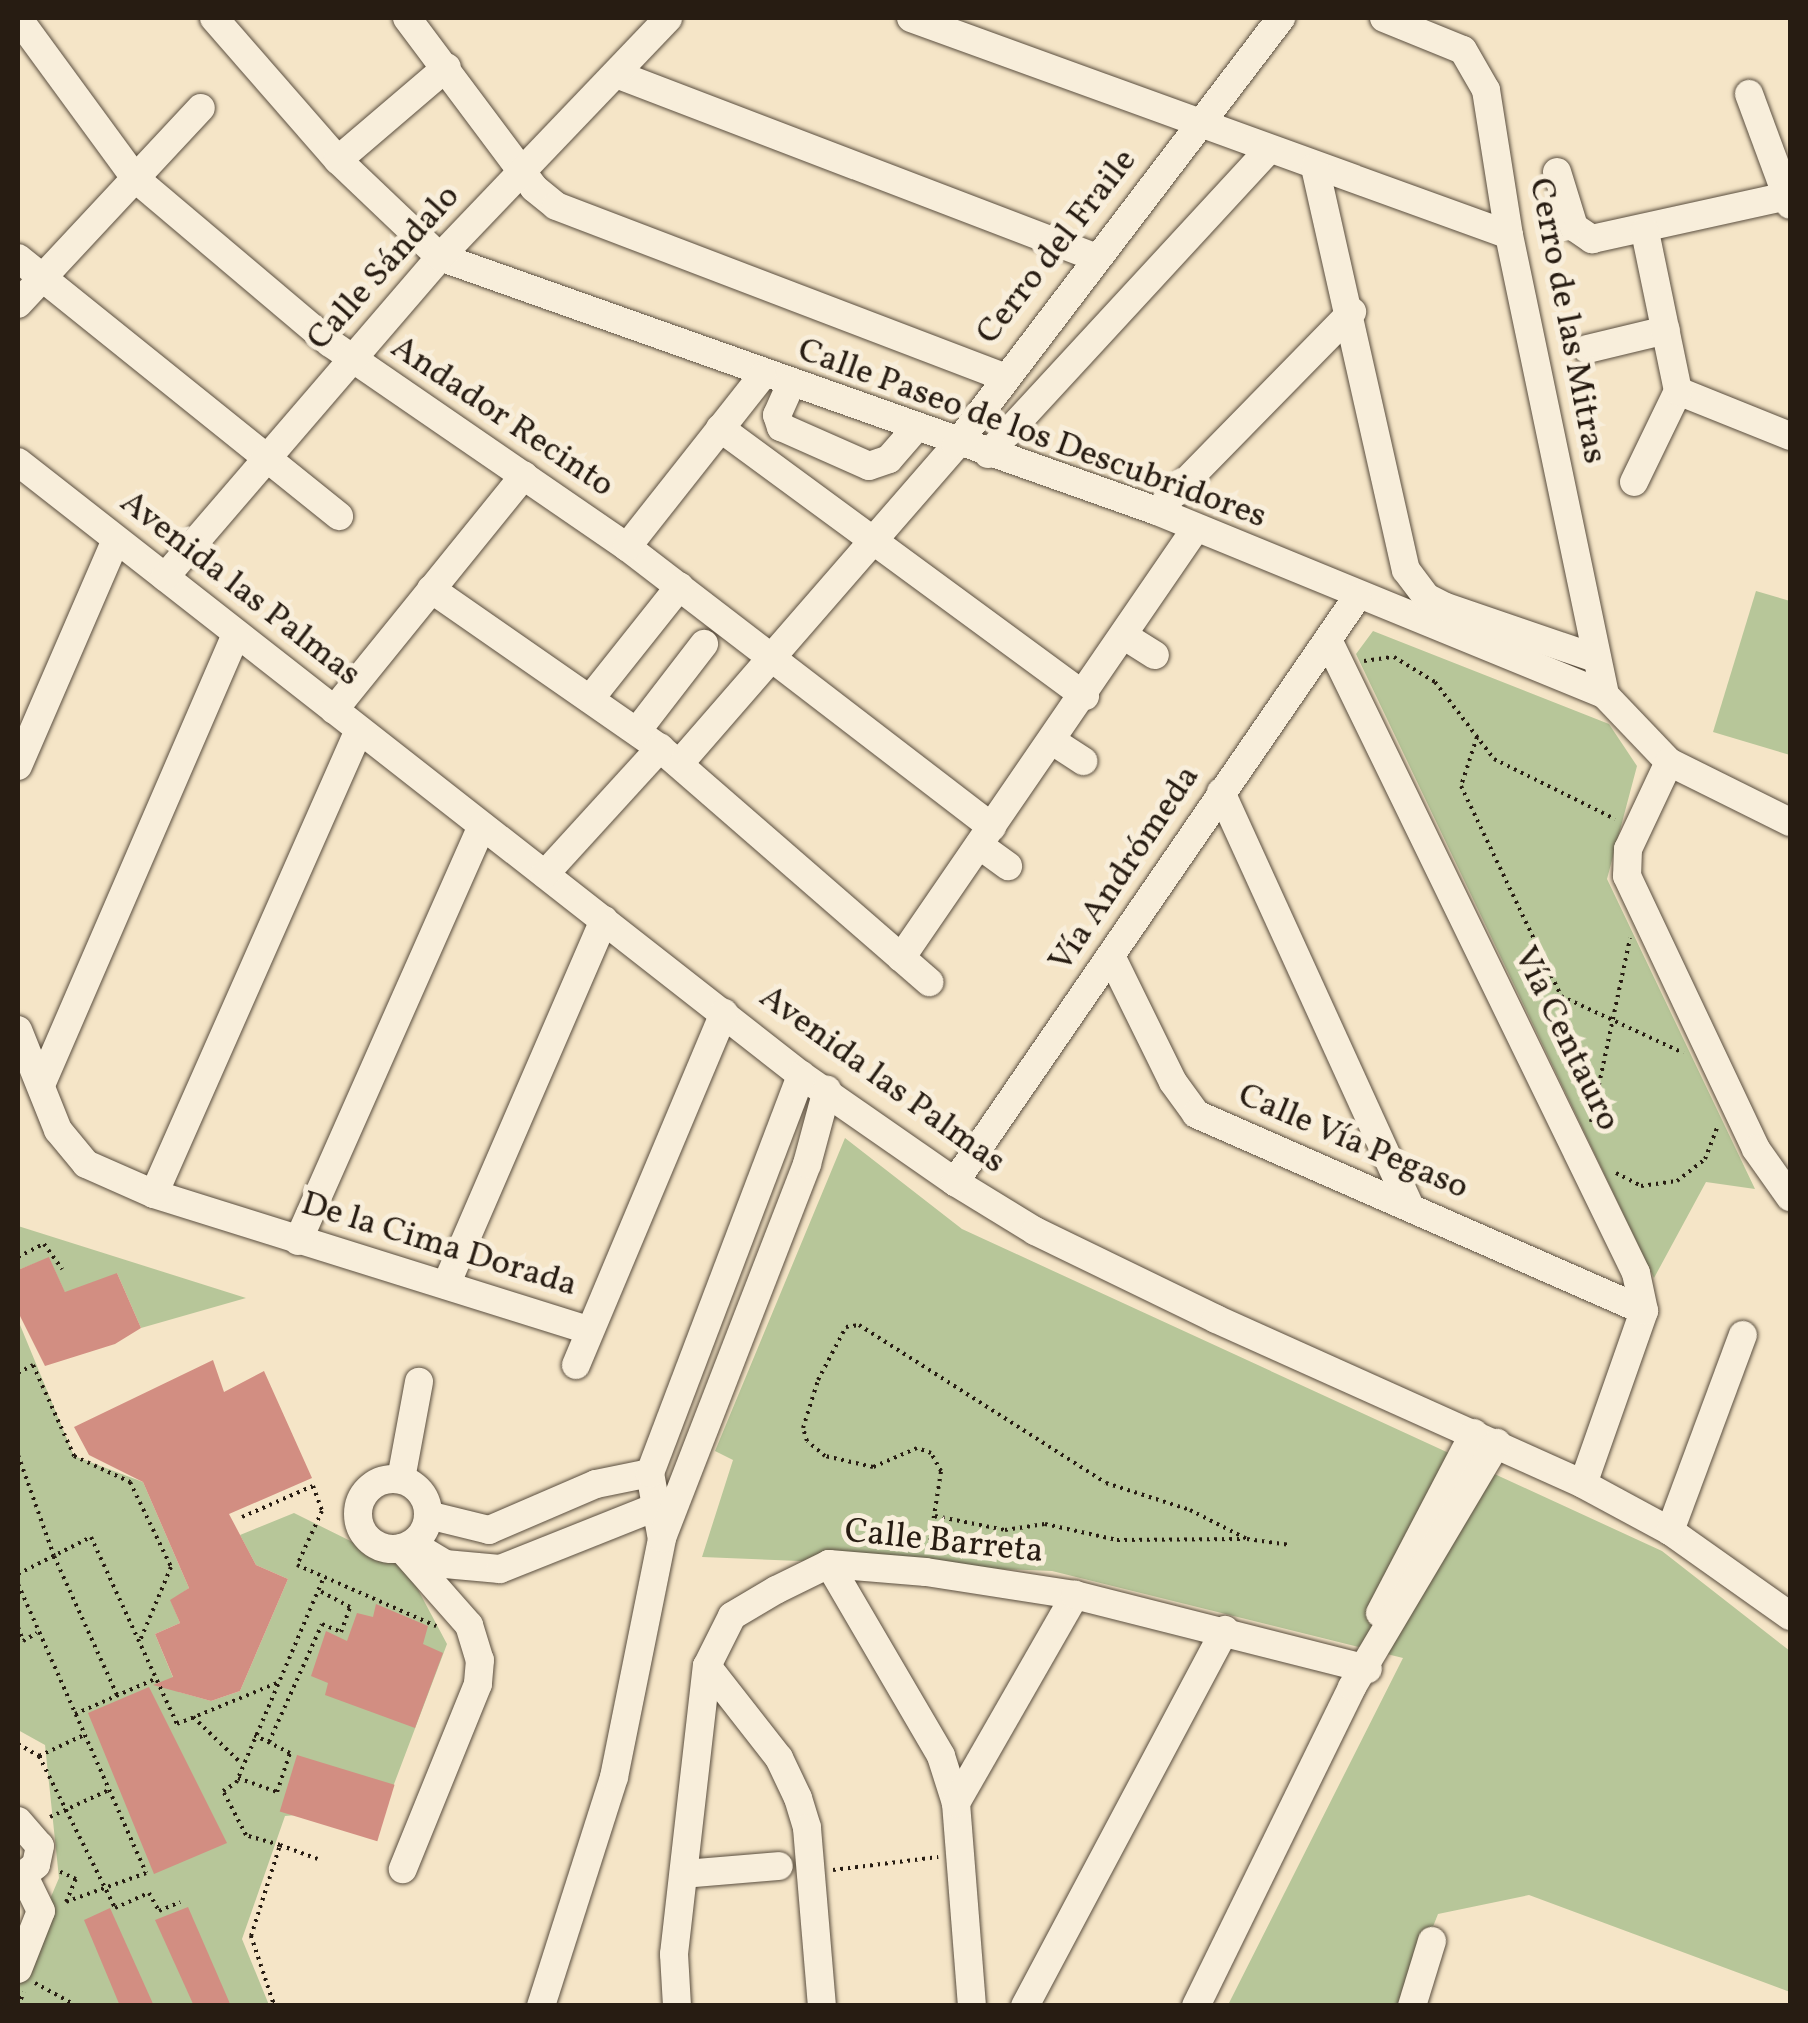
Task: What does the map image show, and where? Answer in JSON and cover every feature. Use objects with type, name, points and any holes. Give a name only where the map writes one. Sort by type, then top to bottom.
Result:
[{"type":"street","name":"Andador Recinto","points":[[18,18],[136,178],[351,360],[627,547],[770,653],[986,836],[1008,866]]},
{"type":"street","points":[[214,18],[338,160],[440,257]]},
{"type":"street","name":"Calle Sándalo","points":[[165,577],[440,257],[668,18]]},
{"type":"street","points":[[911,18],[1509,235]]},
{"type":"street","name":"Cerro del Fraile","points":[[659,747],[770,653],[872,544],[956,445],[1281,18]]},
{"type":"street","name":"Cerro de las Mitras","points":[[1384,18],[1463,50],[1478,66],[1509,235],[1605,695]]},
{"type":"street","points":[[421,23],[446,67],[522,171],[556,206],[1004,377]]},
{"type":"street","points":[[338,160],[446,67]]},
{"type":"street","points":[[616,74],[1097,258]]},
{"type":"street","points":[[1556,172],[1581,235],[1645,231],[1789,200],[1749,94]]},
{"type":"street","points":[[18,304],[201,108]]},
{"type":"street","points":[[988,454],[1269,149]]},
{"type":"street","points":[[1315,167],[1352,312],[1406,570],[1426,597],[1446,608],[1595,658]]},
{"type":"street","points":[[1634,482],[1678,391],[1645,231]]},
{"type":"street","name":"Calle Paseo de los Descubridores","points":[[440,257],[790,386],[1157,512],[1357,598],[1605,695],[1670,762],[1790,824]]},
{"type":"street","points":[[18,258],[339,516]]},
{"type":"street","points":[[1157,512],[1352,312]]},
{"type":"street","points":[[1587,349],[1666,330]]},
{"type":"street","points":[[627,547],[762,376]]},
{"type":"street","points":[[790,386],[777,415],[781,427],[834,450],[880,466],[914,430]]},
{"type":"street","points":[[1678,391],[1790,436]]},
{"type":"street","points":[[834,450],[852,408]]},
{"type":"street","points":[[720,428],[872,544],[1085,696]]},
{"type":"street","name":"Avenida las Palmas","points":[[18,462],[801,1074],[954,1182],[1036,1231],[1216,1319],[1583,1484],[1670,1531],[1790,1616]]},
{"type":"street","points":[[334,710],[524,476]]},
{"type":"street","points":[[901,958],[1054,742],[1196,528]]},
{"type":"street","points":[[18,766],[116,540]]},
{"type":"street","points":[[590,699],[680,586]]},
{"type":"street","points":[[431,590],[659,747],[930,982]]},
{"type":"street","name":"Vía Andrómeda","points":[[954,1182],[1357,598]]},
{"type":"street","points":[[41,1085],[236,634]]},
{"type":"street","points":[[1126,637],[1155,655]]},
{"type":"street","name":"Vía Centauro","points":[[1328,640],[1591,1175],[1636,1273],[1644,1311]]},
{"type":"street","points":[[545,874],[659,747],[704,644]]},
{"type":"street","points":[[154,1194],[359,730]]},
{"type":"street","points":[[1054,742],[1083,762]]},
{"type":"street","points":[[1670,762],[1637,830],[1626,876],[1738,1112],[1790,1197]]},
{"type":"street","points":[[1221,792],[1408,1203]]},
{"type":"street","points":[[298,1241],[482,826]]},
{"type":"street","points":[[446,1285],[604,920]]},
{"type":"street","name":"Calle Vía Pegaso","points":[[1112,958],[1173,1082],[1196,1114],[1408,1203],[1644,1311]]},
{"type":"street","name":"De la Cima Dorada","points":[[18,1030],[71,1152],[154,1194],[588,1330],[724,1013]]},
{"type":"street","points":[[665,1503],[650,1472],[801,1074]]},
{"type":"street","points":[[541,2006],[614,1777],[662,1538],[665,1503],[705,1421],[800,1181],[827,1090]]},
{"type":"street","points":[[1583,1484],[1644,1311]]},
{"type":"street","points":[[576,1365],[588,1330]]},
{"type":"street","points":[[1670,1531],[1743,1335]]},
{"type":"street","points":[[401,1479],[419,1382]]},
{"type":"street","points":[[676,1408],[705,1421]]},
{"type":"street","points":[[1196,2006],[1357,1673],[1486,1438]]},
{"type":"street","points":[[428,1514],[489,1530],[596,1484],[650,1472]]},
{"type":"street","points":[[428,1514],[420,1492],[401,1479],[368,1488],[358,1520],[378,1546],[406,1546],[445,1564],[500,1569],[665,1503]]},
{"type":"street","points":[[406,1546],[428,1514]]},
{"type":"street","points":[[403,1869],[478,1684],[478,1642],[454,1604],[406,1546]]},
{"type":"street","points":[[829,1564],[913,1702],[956,1803],[957,1855],[972,2006]]},
{"type":"street","name":"Calle Barreta","points":[[677,2006],[674,1954],[707,1666],[732,1616],[829,1564],[926,1572],[1074,1595],[1225,1630],[1357,1673]]},
{"type":"street","points":[[956,1803],[1074,1595]]},
{"type":"street","points":[[1024,2006],[1225,1630]]},
{"type":"street","points":[[707,1666],[779,1758],[807,1828],[822,2006]]},
{"type":"street","points":[[23,1974],[41,1912],[28,1873],[36,1866],[40,1846],[28,1822]]},
{"type":"street","points":[[684,1874],[778,1866]]},
{"type":"street","points":[[1417,2004],[1432,1941]]},
{"type":"path","points":[[1343,672],[1373,656],[1394,656],[1435,682],[1494,759],[1637,830]]},
{"type":"path","points":[[1477,736],[1462,786],[1561,996],[1683,1052],[1705,1041]]},
{"type":"path","points":[[1572,1136],[1591,1126],[1624,940],[1651,930]]},
{"type":"path","points":[[1591,1175],[1609,1166],[1641,1186],[1677,1181],[1705,1159],[1718,1121],[1738,1112]]},
{"type":"path","points":[[18,1256],[44,1244],[62,1268]]},
{"type":"path","points":[[926,1572],[940,1471],[931,1452],[918,1448],[873,1467],[824,1456],[807,1440],[803,1428],[818,1380],[846,1327],[858,1326],[1106,1483],[1190,1510],[1247,1539]]},
{"type":"path","points":[[18,1373],[32,1365],[74,1456],[130,1482],[170,1567],[139,1643]]},
{"type":"path","points":[[18,1456],[54,1556],[118,1695]]},
{"type":"path","points":[[242,1517],[313,1486],[322,1511],[297,1566],[478,1642]]},
{"type":"path","points":[[934,1516],[1005,1530],[1045,1524],[1117,1540],[1247,1539],[1291,1545]]},
{"type":"path","points":[[18,1574],[91,1537],[176,1724],[278,1682]]},
{"type":"path","points":[[318,1859],[246,1834],[224,1791],[238,1778],[324,1577]]},
{"type":"path","points":[[18,1584],[146,1873],[66,1902],[76,1879],[28,1873]]},
{"type":"path","points":[[269,1742],[322,1624],[341,1632],[350,1607],[318,1590]]},
{"type":"path","points":[[18,1628],[23,1640],[39,1632]]},
{"type":"path","points":[[75,1714],[156,1679]]},
{"type":"path","points":[[193,1718],[242,1763]]},
{"type":"path","points":[[39,1756],[84,1735]]},
{"type":"path","points":[[238,1778],[276,1792],[290,1753],[254,1735]]},
{"type":"path","points":[[18,1744],[39,1756],[115,1908],[148,1893],[160,1911],[180,1902]]},
{"type":"path","points":[[28,1822],[65,1811],[109,1790]]},
{"type":"path","points":[[280,1846],[251,1936],[273,2002],[281,2006]]},
{"type":"path","points":[[812,1873],[957,1855]]},
{"type":"path","points":[[23,1974],[77,2006]]},
{"type":"green space","points":[[1756,591],[1790,601],[1790,755],[1713,732]]},
{"type":"green space","points":[[1373,631],[1609,724],[1637,766],[1607,879],[1755,1189],[1706,1182],[1654,1278],[1356,654]]},
{"type":"green space","points":[[845,1138],[962,1229],[1662,1551],[1790,1651],[1790,1992],[1529,1895],[1438,1914],[1402,2005],[1228,2005],[1403,1658],[1052,1571],[702,1557],[733,1460],[715,1451]]},
{"type":"green space","points":[[18,1226],[246,1298],[141,1328],[117,1273],[85,1336],[49,1258],[18,1270]]},
{"type":"green space","points":[[18,1320],[74,1456],[143,1482],[189,1588],[171,1601],[180,1623],[155,1634],[179,1692],[211,1701],[240,1691],[288,1579],[256,1565],[240,1535],[294,1513],[407,1569],[447,1644],[374,1837],[307,1814],[285,1816],[242,1939],[269,2005],[18,2005],[18,1974],[59,1878],[45,1745],[18,1730]]},
{"type":"building","points":[[49,1257],[65,1292],[117,1273],[141,1328],[115,1344],[45,1366],[18,1312],[18,1270]]},
{"type":"building","points":[[213,1360],[224,1392],[264,1371],[312,1478],[229,1514],[256,1565],[288,1579],[240,1691],[211,1701],[153,1685],[173,1677],[155,1634],[180,1623],[170,1600],[189,1588],[143,1482],[89,1455],[74,1427]]},
{"type":"building","points":[[376,1604],[428,1626],[423,1644],[443,1653],[415,1728],[325,1695],[328,1683],[311,1676],[326,1631],[347,1641],[357,1613],[373,1617]]},
{"type":"building","points":[[149,1687],[227,1843],[154,1874],[88,1713]]},
{"type":"building","points":[[297,1755],[395,1785],[377,1841],[280,1811]]},
{"type":"building","points":[[188,1907],[231,2006],[194,2006],[155,1920]]},
{"type":"building","points":[[110,1908],[154,2006],[120,2006],[84,1920]]}]
